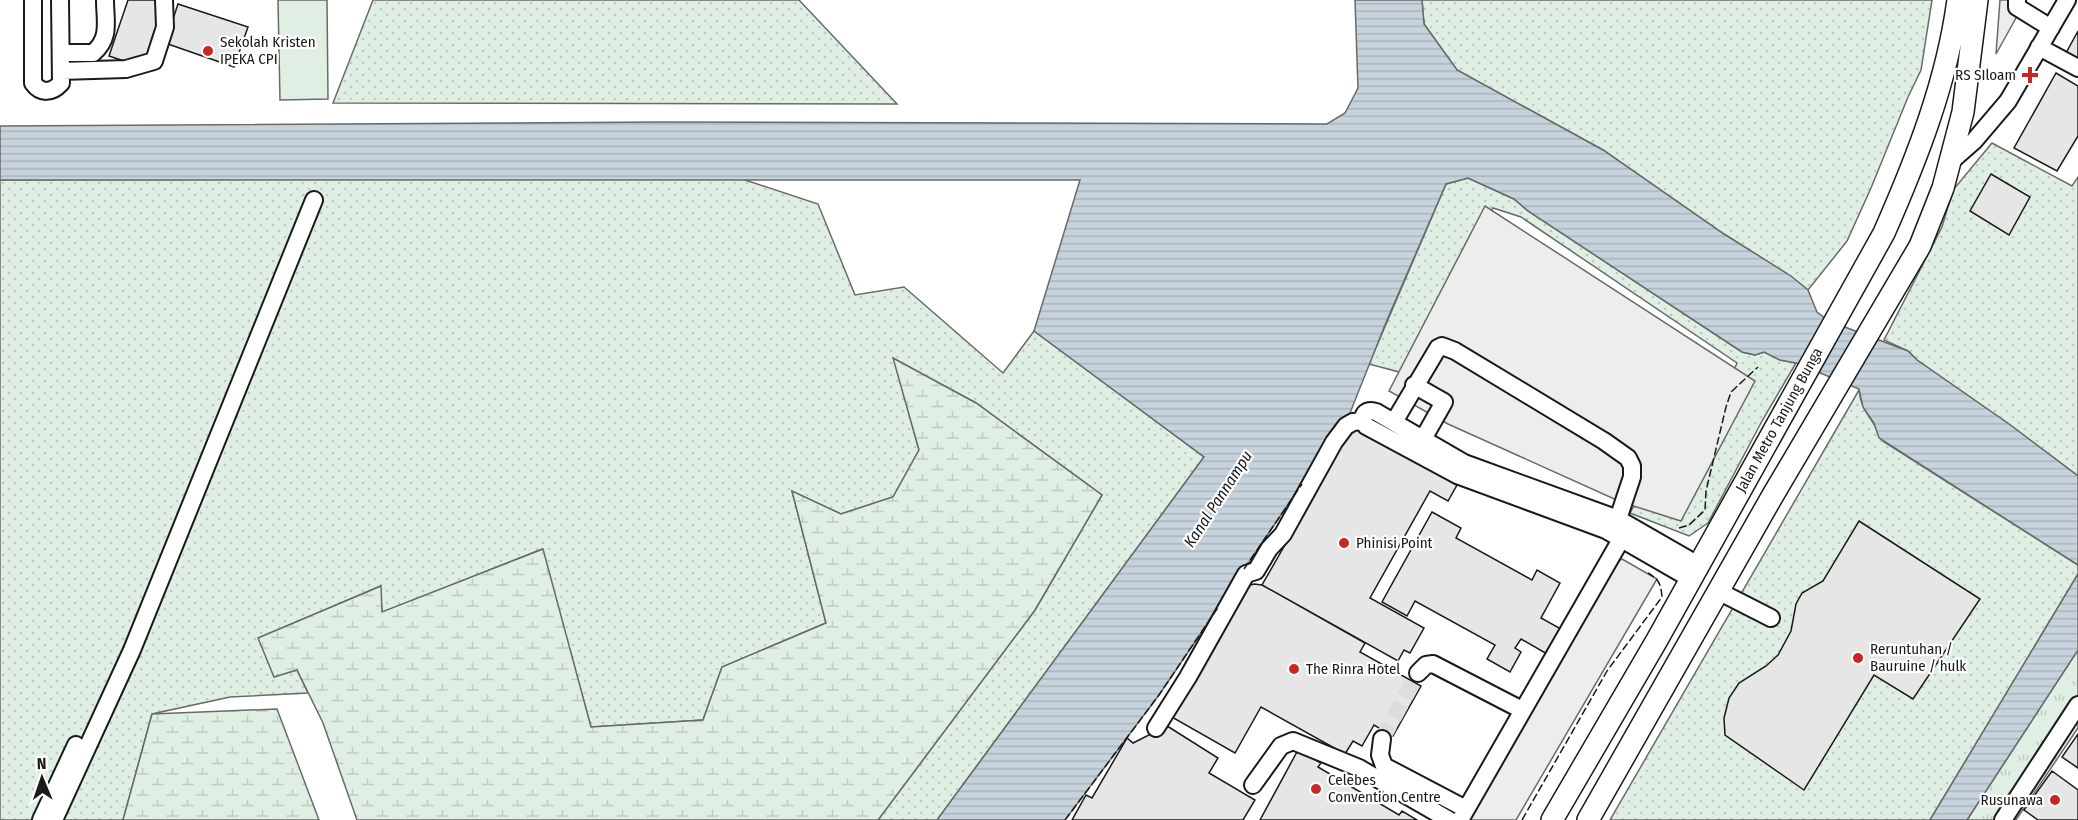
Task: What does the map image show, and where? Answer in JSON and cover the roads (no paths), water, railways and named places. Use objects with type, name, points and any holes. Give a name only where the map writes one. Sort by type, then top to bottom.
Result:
[{"type":"main road","name":"Jalan Metro Tanjung Bunga","points":[[1552,820],[1695,572],[1884,233],[1912,168],[1934,106],[1947,59],[1958,0]]},
{"type":"main road","name":"Jalan Metro Tanjung Bunga","points":[[1588,820],[1718,591],[1920,246],[1943,188],[1964,103],[1977,0]]},
{"type":"street","points":[[33,0],[33,82],[37,88],[47,92],[56,89],[61,83],[60,0]]},
{"type":"street","points":[[61,53],[93,53],[102,46],[106,34],[105,0]]},
{"type":"street","points":[[61,71],[126,69],[154,61],[165,27],[164,0]]},
{"type":"street","points":[[2017,0],[2017,7],[2051,28]]},
{"type":"street","points":[[1948,164],[1974,141],[2008,101],[2067,0]]},
{"type":"street","points":[[2039,47],[2078,68]]},
{"type":"street","points":[[54,820],[132,650],[314,200]]},
{"type":"street","points":[[1382,739],[1380,755],[1384,766],[1463,814],[1623,528],[1632,477],[1632,466],[1628,458],[1604,441],[1455,351],[1442,346],[1438,348],[1414,385],[1394,422]]},
{"type":"street","points":[[1414,385],[1444,402],[1423,439]]},
{"type":"street","points":[[1363,421],[1366,412],[1371,410],[1505,486],[1606,530],[1623,528],[1695,572]]},
{"type":"street","points":[[1363,421],[1366,426],[1457,475],[1505,486]]},
{"type":"street","points":[[1156,728],[1246,574],[1256,571],[1269,549],[1283,534],[1334,442],[1346,426],[1353,422],[1363,421]]},
{"type":"street","points":[[1718,591],[1771,618]]},
{"type":"street","points":[[41,820],[108,676],[132,650]]},
{"type":"street","points":[[1418,673],[1426,665],[1433,664],[1522,710]]},
{"type":"street","points":[[2003,820],[2078,705]]},
{"type":"street","points":[[1253,785],[1281,746],[1293,741],[1359,768],[1449,820]]},
{"type":"water","name":"Kanal Pannampu","points":[[1355,0],[1422,0],[1424,24],[1457,70],[1603,150],[1724,234],[1791,276],[1808,290],[1817,312],[1829,321],[1908,351],[1917,360],[2009,424],[2078,476],[2078,565],[1879,438],[1874,423],[1863,407],[1859,389],[1764,352],[1755,355],[1742,352],[1528,211],[1514,199],[1468,178],[1446,184],[1387,320],[1350,413],[1159,695],[1065,820],[937,820],[1204,457],[1034,331],[1080,180],[0,180],[0,126],[662,122],[1327,124],[1345,113],[1358,88]]},
{"type":"water","points":[[2078,574],[2078,650],[1967,820],[1930,820]]},
{"type":"tunnel","points":[[1382,739],[1418,673]]},
{"type":"place","name":"Sekolah Kristen IPEKA CPI","points":[[208,51]]},
{"type":"place","name":"RS SIloam","points":[[2030,75]]},
{"type":"place","name":"Phinisi Point","points":[[1344,543]]},
{"type":"place","name":"Reruntuhan / Bauruine / hulk","points":[[1858,658]]},
{"type":"place","name":"The Rinra Hotel","points":[[1294,669]]},
{"type":"place","name":"Celebes Convention Centre","points":[[1316,789]]},
{"type":"place","name":"Rusunawa","points":[[2055,800]]}]
